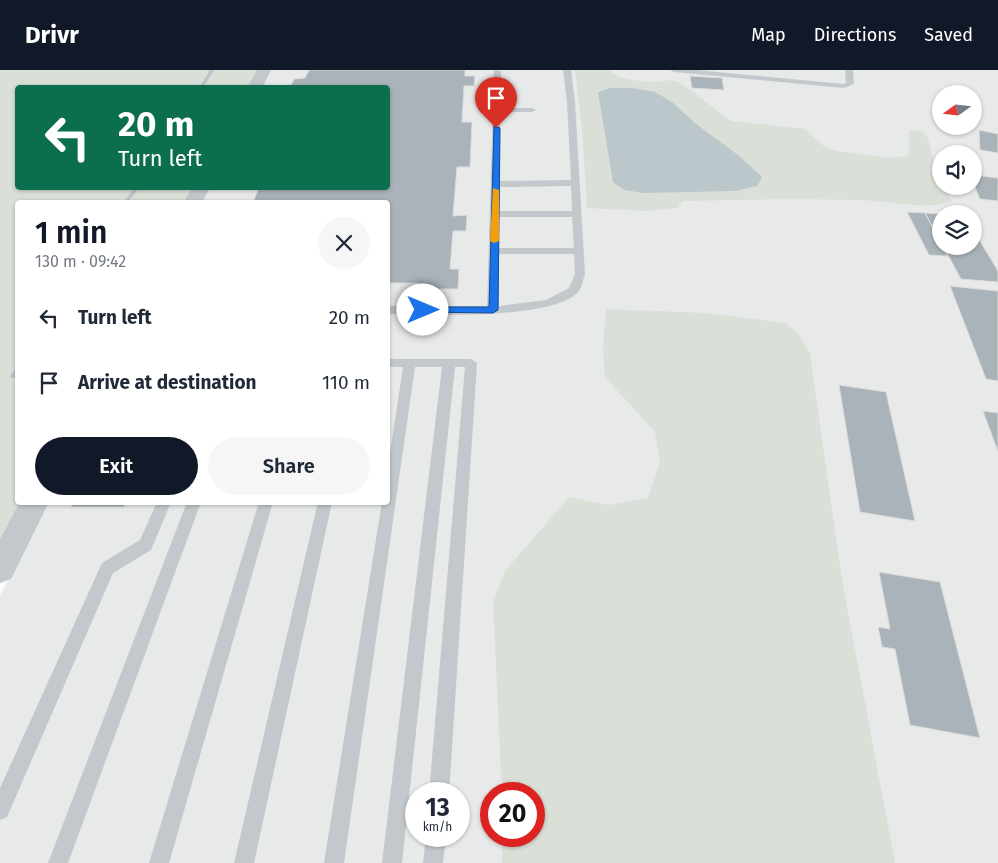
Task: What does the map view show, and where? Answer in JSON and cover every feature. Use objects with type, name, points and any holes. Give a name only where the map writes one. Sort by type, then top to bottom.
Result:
[{"type":"street","points":[[256,85],[264,70]]},
{"type":"street","points":[[0,568],[33,505]]},
{"type":"lane","points":[[390,310],[493,310],[549,303],[574,290],[580,274],[567,70]]},
{"type":"lane","points":[[674,70],[844,86],[850,84],[849,70]]},
{"type":"lane","points":[[493,310],[498,71]]},
{"type":"lane","points":[[497,110],[532,110]]},
{"type":"lane","points":[[496,184],[575,183]]},
{"type":"lane","points":[[495,214],[576,214]]},
{"type":"lane","points":[[494,252],[578,251]]},
{"type":"lane","points":[[390,494],[410,362]]},
{"type":"lane","points":[[392,863],[449,362]]},
{"type":"lane","points":[[390,363],[471,363],[440,782]]},
{"type":"lane","points":[[0,810],[107,568],[146,545],[163,505]]},
{"type":"lane","points":[[58,863],[193,505]]},
{"type":"lane","points":[[159,863],[265,505]]},
{"type":"lane","points":[[244,863],[324,505]]},
{"type":"lane","points":[[334,863],[388,505]]},
{"type":"lane","points":[[434,863],[435,847]]},
{"type":"shaded area","points":[[0,70],[259,70],[251,85],[15,85],[15,190],[196,190],[190,200],[15,200],[15,505],[26,505],[0,551]]},
{"type":"shaded area","points":[[270,70],[998,70],[998,863],[0,863],[0,596],[47,505],[390,505],[390,200],[203,200],[209,190],[390,190],[390,85],[262,85]]},
{"type":"shaded area","points":[[575,70],[610,70],[613,74],[637,81],[656,82],[673,80],[687,87],[732,121],[805,129],[826,148],[837,151],[888,158],[907,156],[909,152],[909,130],[923,132],[927,136],[932,154],[932,195],[948,195],[953,201],[944,204],[920,205],[868,200],[814,199],[682,201],[678,208],[648,211],[587,208],[582,128]],"holes":[[[610,88],[638,90],[667,100],[696,124],[684,191],[644,193],[598,91]]]},
{"type":"shaded area","points":[[610,88],[632,88],[655,92],[672,102],[696,124],[738,155],[762,177],[757,186],[734,191],[644,193],[624,190],[613,182],[598,92]]},
{"type":"shaded area","points":[[606,309],[706,313],[786,323],[799,335],[810,354],[842,580],[895,863],[502,863],[502,847],[545,847],[545,782],[501,782],[493,601],[505,571],[569,497],[609,505],[648,498],[660,461],[655,432],[605,377],[603,349]]},
{"type":"building","points":[[309,70],[465,70],[465,76],[475,76],[474,86],[464,86],[462,122],[472,122],[470,167],[457,167],[453,216],[467,215],[466,231],[453,231],[450,269],[459,269],[458,289],[417,289],[418,283],[390,283],[390,200],[254,200],[258,190],[390,190],[390,85],[291,85],[294,79],[305,78]]},
{"type":"building","points":[[690,76],[722,78],[724,90],[692,88]]},
{"type":"building","points":[[982,131],[998,134],[998,153],[982,150],[982,145],[980,145],[979,135],[982,135]]},
{"type":"building","points":[[982,176],[998,178],[998,201],[980,199],[978,195],[982,195]]},
{"type":"building","points":[[907,212],[925,213],[932,226],[932,255],[948,256],[929,255]]},
{"type":"building","points":[[925,213],[932,213],[932,226]]},
{"type":"building","points":[[982,244],[998,271],[998,282],[961,279],[948,255],[982,255]]},
{"type":"building","points":[[950,286],[998,291],[998,381],[986,379]]},
{"type":"building","points":[[839,385],[886,392],[915,521],[860,512]]},
{"type":"building","points":[[983,411],[998,413],[998,452]]},
{"type":"building","points":[[72,505],[125,505],[124,507],[71,507]]},
{"type":"building","points":[[879,572],[940,582],[980,738],[910,725],[895,649],[882,647],[878,627],[890,629]]},
{"type":"waterway","points":[[203,85],[212,70]]},
{"type":"waterway","points":[[127,200],[135,190]]},
{"type":"slow traffic","points":[[494,241],[496,190]]},
{"type":"route","points":[[423,310],[493,310],[496,128]]}]
